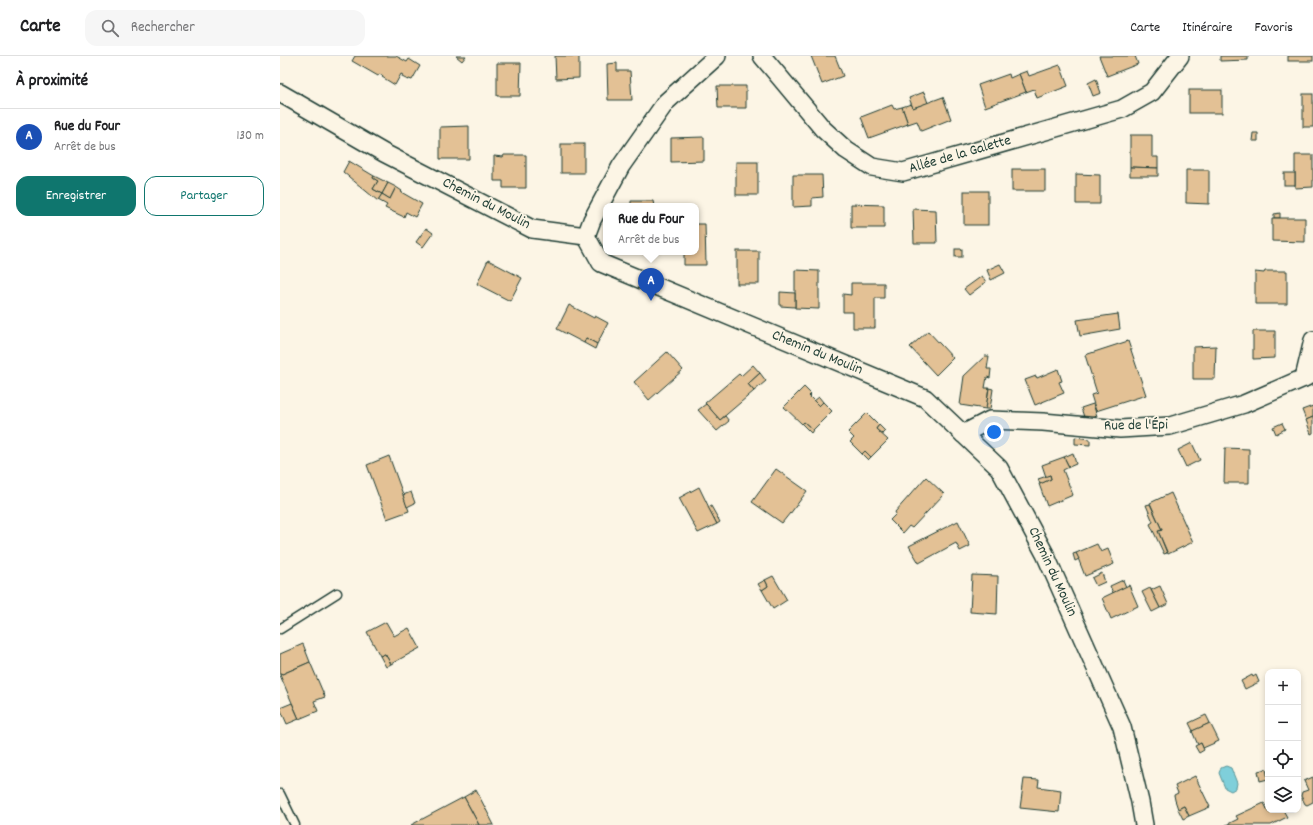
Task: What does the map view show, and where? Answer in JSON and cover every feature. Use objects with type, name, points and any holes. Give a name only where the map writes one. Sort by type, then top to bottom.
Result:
[{"type":"street","points":[[586,236],[592,220],[621,166],[666,102],[717,56]]},
{"type":"street","name":"Allée de la Galette","points":[[762,56],[823,129],[846,150],[872,168],[903,172],[1122,109],[1152,92],[1180,56]]},
{"type":"street","name":"Chemin du Moulin","points":[[280,93],[384,153],[532,229],[586,236],[601,263],[925,398],[999,468],[1045,554],[1122,728],[1144,825]]},
{"type":"street","name":"Rue de l'Épi","points":[[963,434],[990,420],[1043,422],[1120,429],[1170,426],[1244,404],[1309,376],[1313,340]]},
{"type":"lane","points":[[280,629],[337,593]]},
{"type":"lane","points":[[280,794],[295,825]]},
{"type":"water","points":[[1226,766],[1231,768],[1237,783],[1236,788],[1231,791],[1225,788],[1219,773],[1221,768]]},
{"type":"building","points":[[355,56],[396,56],[407,62],[409,59],[420,66],[412,80],[402,77],[403,75],[401,74],[395,85],[382,77],[383,76],[379,74],[378,76],[352,61]]},
{"type":"building","points":[[456,56],[466,56],[462,61]]},
{"type":"building","points":[[555,56],[579,56],[579,78],[556,79]]},
{"type":"building","points":[[811,56],[835,56],[843,76],[822,84]]},
{"type":"building","points":[[1099,56],[1135,56],[1138,64],[1107,76]]},
{"type":"building","points":[[1220,56],[1248,56],[1248,60],[1220,61]]},
{"type":"building","points":[[1288,56],[1313,56],[1313,61],[1288,61]]},
{"type":"building","points":[[497,63],[521,63],[520,96],[497,96]]},
{"type":"building","points":[[617,63],[617,71],[630,71],[632,100],[608,100],[607,64]]},
{"type":"building","points":[[1060,65],[1068,86],[1037,98],[1034,89],[1026,92],[1019,74],[1027,71],[1029,76]]},
{"type":"building","points":[[1009,74],[1010,78],[1019,74],[1026,92],[985,107],[978,85]]},
{"type":"building","points":[[1096,79],[1101,93],[1093,96],[1088,83]]},
{"type":"building","points":[[717,86],[746,86],[746,108],[718,108]]},
{"type":"building","points":[[1189,90],[1222,90],[1222,113],[1189,113]]},
{"type":"building","points":[[924,92],[928,103],[913,108],[909,98]]},
{"type":"building","points":[[1303,94],[1313,94],[1313,127],[1303,127]]},
{"type":"building","points":[[943,97],[951,119],[921,131],[917,121],[908,124],[902,107],[911,104],[913,108]]},
{"type":"building","points":[[892,105],[894,109],[902,107],[908,124],[869,138],[861,117]]},
{"type":"building","points":[[469,126],[469,159],[440,159],[440,127]]},
{"type":"building","points":[[1253,133],[1258,133],[1258,141],[1252,141]]},
{"type":"building","points":[[1130,135],[1152,135],[1152,157],[1158,157],[1158,168],[1130,167]]},
{"type":"building","points":[[704,137],[704,161],[671,162],[671,138]]},
{"type":"building","points":[[561,144],[584,144],[584,173],[561,173]]},
{"type":"building","points":[[504,155],[526,155],[526,188],[503,188],[503,181],[494,181],[494,156],[503,157]]},
{"type":"building","points":[[1295,155],[1313,155],[1313,187],[1295,188]]},
{"type":"building","points":[[349,161],[374,176],[373,178],[378,181],[373,189],[382,194],[378,201],[343,172]]},
{"type":"building","points":[[736,162],[758,162],[758,195],[736,195]]},
{"type":"building","points":[[1130,167],[1158,168],[1158,176],[1130,176]]},
{"type":"building","points":[[1012,169],[1045,169],[1045,191],[1012,191]]},
{"type":"building","points":[[1186,170],[1209,170],[1209,204],[1186,203]]},
{"type":"building","points":[[1284,173],[1295,173],[1295,185],[1284,185]]},
{"type":"building","points":[[1076,174],[1100,175],[1100,204],[1076,204]]},
{"type":"building","points":[[793,175],[822,175],[823,197],[812,198],[812,206],[793,207]]},
{"type":"building","points":[[374,176],[388,183],[382,194],[373,189],[378,181],[373,178]]},
{"type":"building","points":[[388,183],[396,187],[390,199],[382,194]]},
{"type":"building","points":[[396,187],[402,191],[401,192],[422,204],[415,217],[406,212],[404,217],[385,208],[387,205],[378,200],[382,194],[390,199]]},
{"type":"building","points":[[964,191],[988,191],[988,225],[964,225]]},
{"type":"building","points":[[631,201],[653,201],[653,203],[631,203]]},
{"type":"building","points":[[851,204],[884,205],[884,228],[851,228]]},
{"type":"building","points":[[913,209],[936,210],[937,243],[914,243]]},
{"type":"building","points":[[1280,213],[1280,218],[1274,218],[1274,214]]},
{"type":"building","points":[[1272,218],[1305,218],[1305,242],[1272,241]]},
{"type":"building","points":[[699,224],[705,224],[706,265],[684,265],[684,255],[699,255]]},
{"type":"building","points":[[426,228],[433,233],[423,247],[416,242]]},
{"type":"building","points":[[955,249],[962,249],[962,257],[955,257]]},
{"type":"building","points":[[737,251],[759,251],[759,284],[737,284]]},
{"type":"building","points":[[488,260],[522,278],[510,301],[477,284]]},
{"type":"building","points":[[1000,264],[1005,273],[991,280],[987,270]]},
{"type":"building","points":[[795,270],[819,271],[819,309],[795,308]]},
{"type":"building","points":[[1265,271],[1287,271],[1287,304],[1255,304],[1255,272],[1264,273]]},
{"type":"building","points":[[982,276],[986,282],[969,295],[964,289]]},
{"type":"building","points":[[851,283],[884,283],[884,298],[875,298],[875,328],[853,328],[853,312],[843,312],[843,294],[851,295]]},
{"type":"building","points":[[780,292],[795,293],[795,307],[780,306]]},
{"type":"building","points":[[569,305],[594,318],[595,316],[608,323],[597,344],[586,338],[584,343],[557,329]]},
{"type":"building","points":[[1118,314],[1120,329],[1080,336],[1077,320]]},
{"type":"building","points":[[928,331],[953,358],[936,375],[910,347]]},
{"type":"building","points":[[1253,331],[1275,331],[1275,358],[1253,359]]},
{"type":"building","points":[[586,338],[597,344],[595,349],[584,343]]},
{"type":"building","points":[[1128,341],[1146,395],[1096,411],[1091,395],[1097,393],[1085,355]]},
{"type":"building","points":[[1216,346],[1215,379],[1193,379],[1193,347]]},
{"type":"building","points":[[667,352],[683,370],[649,400],[634,382]]},
{"type":"building","points":[[985,356],[989,356],[987,369],[991,369],[990,378],[987,377],[985,388],[989,388],[986,409],[960,405],[964,376]]},
{"type":"building","points":[[753,365],[760,373],[748,384],[754,391],[720,420],[705,403],[739,374],[741,376]]},
{"type":"building","points":[[1058,369],[1062,381],[1059,382],[1064,393],[1035,405],[1025,380],[1036,376],[1037,378]]},
{"type":"building","points":[[760,373],[766,381],[754,391],[748,384]]},
{"type":"building","points":[[804,387],[811,394],[809,396],[819,406],[823,402],[832,411],[813,430],[804,422],[802,424],[784,407]]},
{"type":"building","points":[[989,388],[993,389],[990,409],[986,409]]},
{"type":"building","points":[[819,397],[823,402],[819,406],[814,401]]},
{"type":"building","points":[[706,404],[720,420],[725,416],[729,421],[717,431],[698,410]]},
{"type":"building","points":[[1093,404],[1097,416],[1085,420],[1081,408]]},
{"type":"building","points":[[1313,406],[1313,417],[1306,420],[1302,410]]},
{"type":"building","points":[[867,413],[879,425],[876,429],[888,440],[871,457],[865,451],[862,454],[850,442],[854,438],[848,432]]},
{"type":"building","points":[[1313,417],[1313,433],[1311,434],[1306,420]]},
{"type":"building","points":[[804,422],[813,430],[811,433],[802,424]]},
{"type":"building","points":[[1282,423],[1285,429],[1276,434],[1273,427]]},
{"type":"building","points":[[879,425],[885,431],[882,434],[876,429]]},
{"type":"building","points":[[1075,437],[1090,439],[1090,445],[1075,444]]},
{"type":"building","points":[[1192,443],[1200,460],[1186,467],[1178,450]]},
{"type":"building","points":[[1225,448],[1249,449],[1249,483],[1224,483]]},
{"type":"building","points":[[865,451],[871,457],[868,460],[862,454]]},
{"type":"building","points":[[1073,453],[1076,464],[1069,467],[1064,457]]},
{"type":"building","points":[[389,456],[409,511],[387,519],[367,465]]},
{"type":"building","points":[[1064,457],[1069,467],[1063,470],[1073,495],[1047,506],[1039,484],[1051,479],[1050,475],[1046,477],[1042,465]]},
{"type":"building","points":[[776,469],[807,491],[782,523],[752,502]]},
{"type":"building","points":[[1050,475],[1051,479],[1040,484],[1038,479]]},
{"type":"building","points":[[926,477],[944,494],[912,528],[909,526],[903,533],[890,520],[896,514],[895,512]]},
{"type":"building","points":[[699,487],[717,524],[698,533],[679,498]]},
{"type":"building","points":[[411,492],[415,503],[407,507],[403,495]]},
{"type":"building","points":[[1171,493],[1193,542],[1168,554],[1158,531],[1162,530],[1150,503]]},
{"type":"building","points":[[1150,504],[1162,530],[1158,531],[1167,553],[1164,554],[1150,524],[1153,522],[1146,505]]},
{"type":"building","points":[[711,506],[720,522],[717,524],[708,507]]},
{"type":"building","points":[[958,521],[970,546],[960,551],[956,543],[919,563],[909,546]]},
{"type":"building","points":[[1097,544],[1101,552],[1108,549],[1114,564],[1085,576],[1076,553]]},
{"type":"building","points":[[1076,553],[1079,559],[1075,561],[1073,554]]},
{"type":"building","points":[[1102,573],[1105,582],[1096,586],[1092,578]]},
{"type":"building","points":[[972,575],[998,576],[997,614],[970,612]]},
{"type":"building","points":[[773,576],[787,600],[773,609],[762,590],[768,586],[765,580]]},
{"type":"building","points":[[765,580],[768,586],[762,590],[758,584]]},
{"type":"building","points":[[1123,580],[1126,587],[1113,593],[1110,586]]},
{"type":"building","points":[[1129,585],[1138,606],[1111,619],[1102,598]]},
{"type":"building","points":[[1160,586],[1168,604],[1160,608],[1151,590]]},
{"type":"building","points":[[1150,588],[1160,608],[1152,612],[1142,592]]},
{"type":"building","points":[[386,622],[394,636],[409,628],[420,648],[391,664],[385,654],[380,656],[367,632]]},
{"type":"building","points":[[303,644],[310,662],[280,675],[280,654]]},
{"type":"building","points":[[385,654],[391,664],[386,667],[380,656]]},
{"type":"building","points":[[310,662],[325,697],[314,701],[318,711],[299,719],[280,675]]},
{"type":"building","points":[[1252,675],[1253,677],[1256,675],[1259,682],[1245,689],[1241,681]]},
{"type":"building","points":[[292,703],[299,719],[287,724],[280,708]]},
{"type":"building","points":[[1206,715],[1210,723],[1193,731],[1189,723]]},
{"type":"building","points":[[1210,723],[1219,741],[1203,748],[1201,743],[1198,745],[1192,731]]},
{"type":"building","points":[[1201,743],[1204,750],[1199,753],[1195,746]]},
{"type":"building","points":[[1265,769],[1265,780],[1260,781],[1258,771]]},
{"type":"building","points":[[1195,776],[1210,807],[1189,816],[1184,806],[1178,809],[1174,795],[1178,793],[1175,786]]},
{"type":"building","points":[[1313,777],[1313,802],[1307,805],[1301,796],[1302,792],[1308,790],[1304,781]]},
{"type":"building","points":[[1024,779],[1039,780],[1038,787],[1061,790],[1059,812],[1020,808]]},
{"type":"building","points":[[476,790],[494,825],[479,825],[464,797]]},
{"type":"building","points":[[464,797],[479,825],[411,825]]},
{"type":"building","points":[[1264,803],[1265,813],[1285,813],[1287,817],[1271,825],[1226,825],[1238,819],[1236,816]]},
{"type":"building","points":[[1184,806],[1189,816],[1183,819],[1178,809]]},
{"type":"place","name":"Rue du Four","points":[[651,301]]}]
